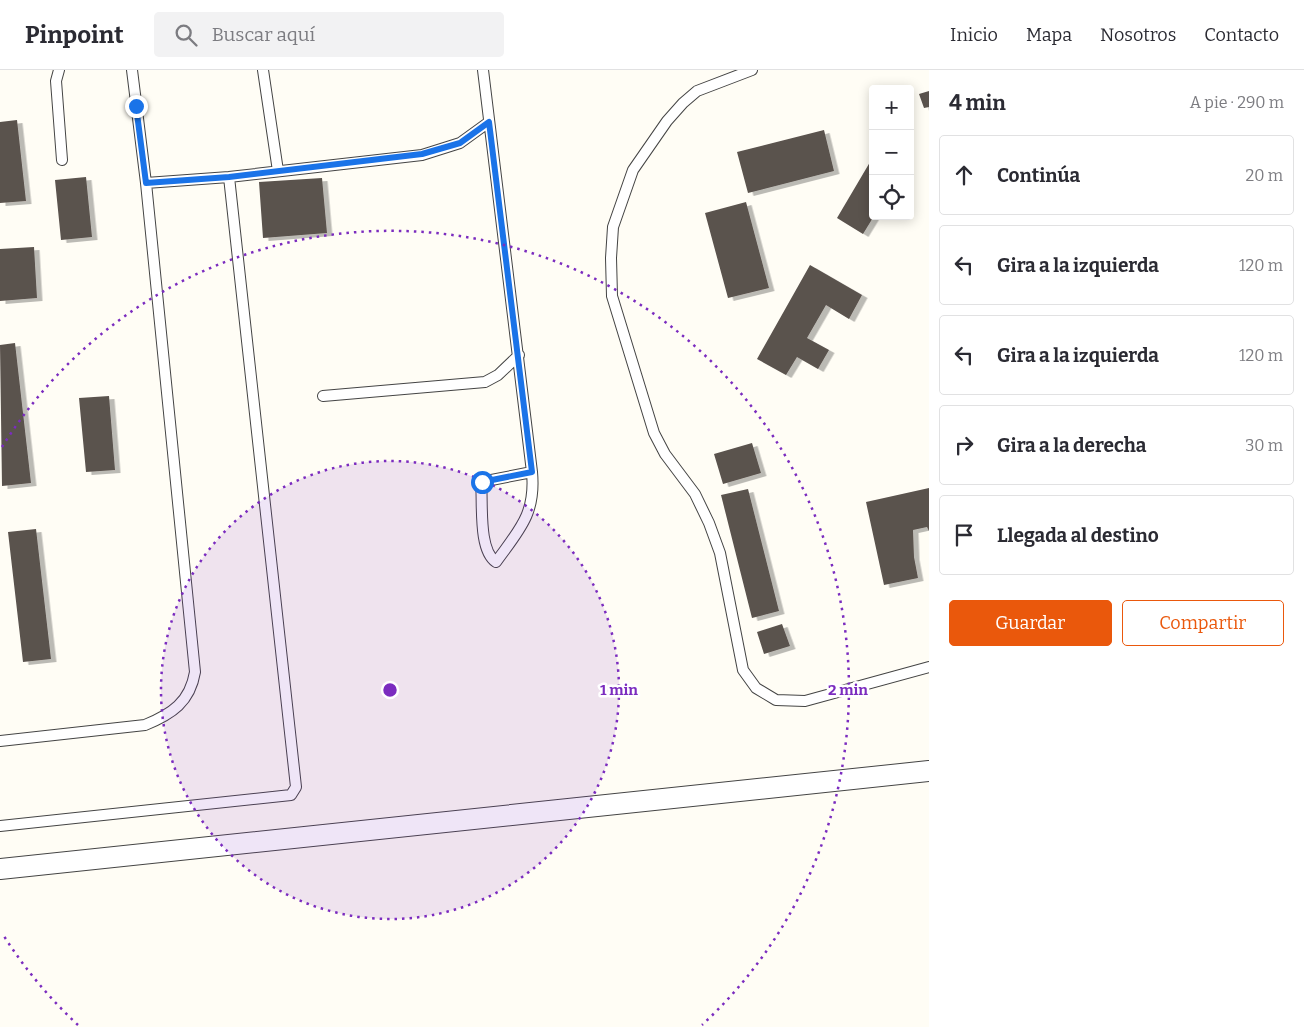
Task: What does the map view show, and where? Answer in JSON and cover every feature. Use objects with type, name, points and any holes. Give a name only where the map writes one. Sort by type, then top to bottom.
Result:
[{"type":"street","points":[[0,870],[929,771]]},
{"type":"lane","points":[[59,70],[56,81],[62,160]]},
{"type":"lane","points":[[0,741],[145,725],[165,717],[183,701],[192,688],[195,672],[146,183],[132,70]]},
{"type":"lane","points":[[263,70],[278,171]]},
{"type":"lane","points":[[484,70],[532,472],[529,514],[496,562],[489,557],[485,546],[482,482],[532,472]]},
{"type":"lane","points":[[752,70],[697,91],[667,121],[633,170],[613,227],[611,258],[612,296],[635,365],[654,433],[664,454],[695,494],[720,553],[743,670],[756,688],[776,700],[805,701],[929,667]]},
{"type":"lane","points":[[146,183],[229,177],[422,154],[460,143],[489,122]]},
{"type":"lane","points":[[0,826],[291,795],[296,787],[229,177]]},
{"type":"lane","points":[[324,396],[486,382],[519,355]]},
{"type":"building","points":[[929,91],[929,107],[924,108],[919,94]]},
{"type":"building","points":[[17,120],[26,201],[0,203],[0,122]]},
{"type":"building","points":[[824,130],[834,171],[748,193],[737,152]]},
{"type":"building","points":[[869,164],[869,220],[872,220],[863,234],[837,218]]},
{"type":"building","points":[[86,177],[92,237],[61,240],[55,180]]},
{"type":"building","points":[[322,178],[327,233],[263,238],[259,182]]},
{"type":"building","points":[[746,202],[769,288],[728,298],[705,213]]},
{"type":"building","points":[[34,247],[37,298],[0,301],[0,249]]},
{"type":"building","points":[[810,265],[862,295],[849,319],[826,305],[807,338],[829,350],[818,369],[797,357],[786,375],[757,359]]},
{"type":"building","points":[[15,343],[31,483],[2,486],[0,345]]},
{"type":"building","points":[[109,396],[115,470],[86,472],[79,398]]},
{"type":"building","points":[[752,443],[761,473],[723,484],[714,454]]},
{"type":"building","points":[[929,488],[929,531],[927,527],[913,530],[914,557],[918,578],[884,585],[866,502]]},
{"type":"building","points":[[748,489],[779,611],[752,618],[721,495]]},
{"type":"building","points":[[36,529],[51,659],[23,662],[8,532]]},
{"type":"building","points":[[782,624],[790,646],[764,654],[757,632]]},
{"type":"route","points":[[136,106],[146,183],[229,177],[422,154],[460,143],[489,122],[532,472],[482,482]]}]
